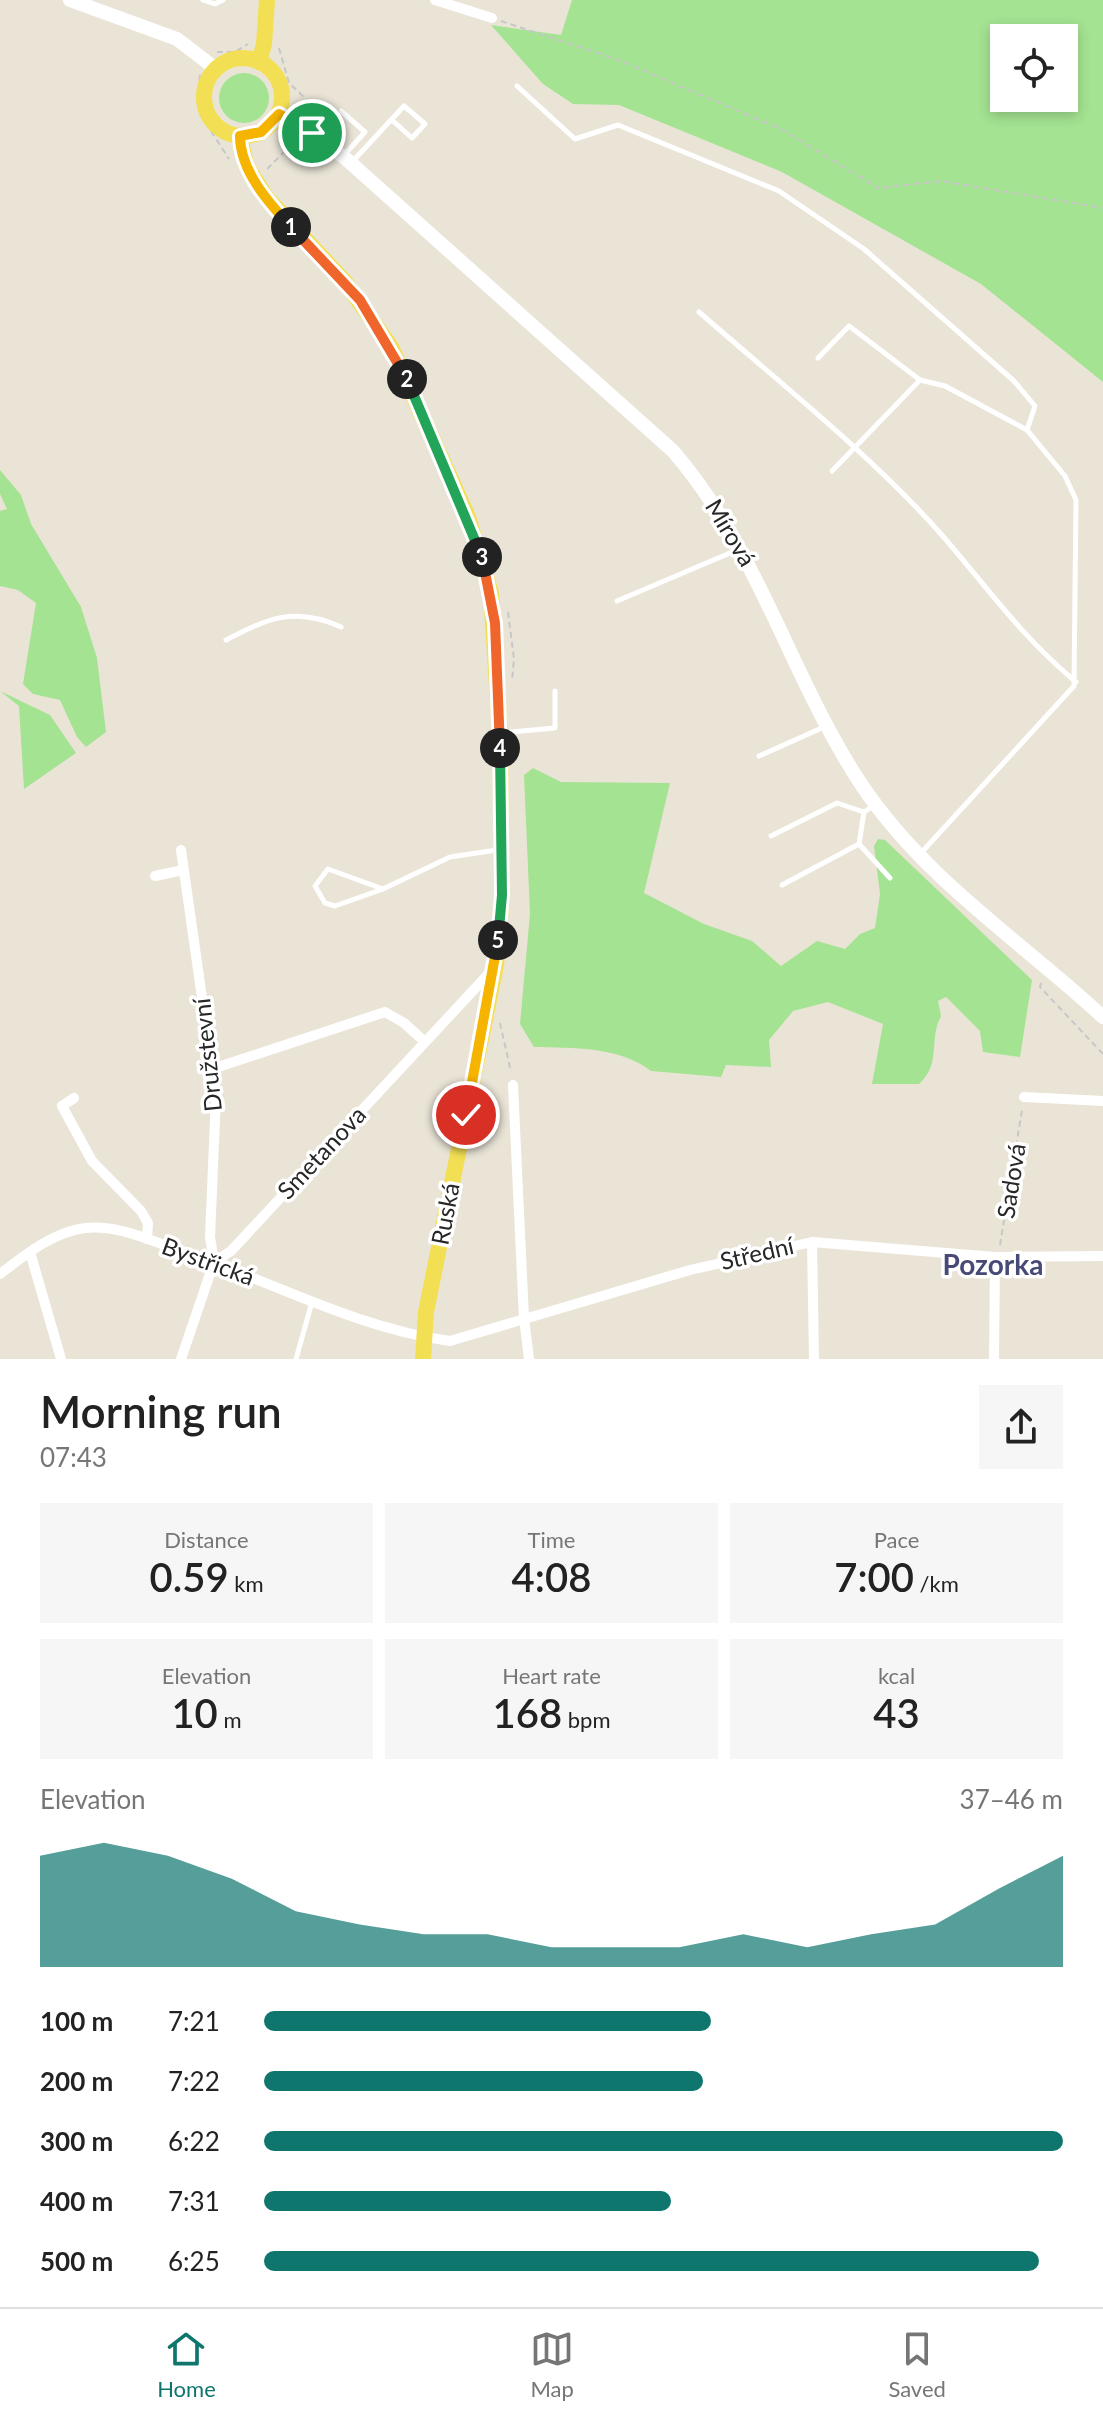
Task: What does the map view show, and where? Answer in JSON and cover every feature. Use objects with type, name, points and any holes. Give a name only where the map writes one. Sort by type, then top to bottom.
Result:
[{"type":"main road","points":[[259,62],[264,44],[267,0]]},
{"type":"main road","points":[[236,59],[259,62],[268,68],[281,87],[279,114],[261,132],[240,136],[228,133],[209,116],[205,91],[216,69],[236,59]]},
{"type":"main road","name":"Ruská","points":[[240,136],[246,165],[267,198],[371,316],[403,369],[472,528],[487,575],[495,623],[502,849],[496,965],[422,1337],[423,1359]]},
{"type":"street","points":[[70,0],[177,39],[216,69]]},
{"type":"street","points":[[435,0],[492,18]]},
{"type":"street","name":"Mírová","points":[[279,114],[347,159],[665,443],[714,503],[741,547],[870,808],[976,909],[1103,1017]]},
{"type":"street","name":"Družstevní","points":[[181,850],[216,1096],[210,1237],[214,1262]]},
{"type":"street","points":[[155,876],[183,870]]},
{"type":"street","name":"Smetanova","points":[[214,1262],[231,1251],[496,965]]},
{"type":"street","points":[[212,1069],[385,1012],[404,1023],[425,1042]]},
{"type":"street","points":[[513,1085],[524,1318],[529,1359]]},
{"type":"street","points":[[1024,1097],[1103,1101]]},
{"type":"street","points":[[74,1098],[62,1106],[92,1161],[141,1211],[148,1223],[147,1239]]},
{"type":"street","name":"Bystřická","points":[[0,1274],[55,1237],[82,1229],[113,1227],[214,1262],[312,1302],[422,1337]]},
{"type":"street","points":[[812,1242],[814,1359]]},
{"type":"street","name":"Střední","points":[[422,1337],[450,1341],[690,1270],[812,1242],[995,1257],[1103,1256]]},
{"type":"street","points":[[30,1252],[61,1359]]},
{"type":"street","points":[[994,1359],[995,1257]]},
{"type":"street","points":[[181,1359],[214,1262]]},
{"type":"lane","points":[[203,0],[215,4],[223,0]]},
{"type":"lane","points":[[517,86],[575,139],[618,125],[779,191],[888,266],[1014,381],[1035,406],[1027,430]]},
{"type":"lane","points":[[347,159],[404,106],[425,124],[412,138],[392,120]]},
{"type":"lane","points":[[341,111],[365,132],[347,159]]},
{"type":"lane","points":[[699,312],[895,487],[941,535],[1025,635],[1076,682]]},
{"type":"lane","points":[[818,358],[849,326],[920,380],[945,386],[1027,430],[1065,476],[1076,500],[1076,682],[1066,697],[920,853]]},
{"type":"lane","points":[[832,471],[920,380]]},
{"type":"lane","points":[[617,601],[741,547]]},
{"type":"lane","points":[[226,640],[264,620],[315,615],[341,627]]},
{"type":"lane","points":[[500,733],[555,728],[555,691]]},
{"type":"lane","points":[[759,756],[829,725]]},
{"type":"lane","points":[[771,836],[837,803],[870,808],[859,844],[782,885]]},
{"type":"lane","points":[[859,844],[890,878]]},
{"type":"lane","points":[[383,889],[328,869],[315,886],[325,903],[335,906],[383,889],[434,868],[450,857],[502,849]]},
{"type":"lane","points":[[296,1359],[312,1302]]},
{"type":"path","points":[[492,18],[619,60],[783,130],[878,188],[941,181],[1103,208]]},
{"type":"path","points":[[211,49],[235,52],[251,38]]},
{"type":"path","points":[[279,41],[289,83],[323,115],[318,123]]},
{"type":"path","points":[[198,71],[200,114],[234,168]]},
{"type":"path","points":[[1040,987],[1103,1054]]},
{"type":"path","points":[[498,1014],[513,1085]]},
{"type":"path","name":"Sadová","points":[[995,1257],[1003,1238],[1024,1097]]},
{"type":"green space","points":[[572,0],[1103,0],[1103,382],[981,284],[782,172],[619,105],[573,104],[543,84],[491,25],[561,35]]},
{"type":"green space","points":[[244,73],[262,80],[269,98],[262,116],[244,123],[226,116],[219,98],[226,80]]},
{"type":"green space","points":[[0,470],[21,495],[31,524],[81,607],[97,658],[106,732],[86,747],[77,737],[60,700],[33,694],[23,684],[36,603],[18,590],[0,586],[0,511],[7,509],[0,494]]},
{"type":"green space","points":[[0,691],[50,715],[76,753],[24,789],[19,706]]},
{"type":"green space","points":[[533,768],[561,782],[670,783],[644,893],[704,924],[752,941],[781,966],[817,941],[845,949],[860,934],[875,928],[880,894],[874,846],[878,839],[885,840],[1032,980],[1020,1057],[983,1052],[980,1031],[946,997],[938,1001],[941,1016],[935,1034],[933,1060],[919,1084],[872,1084],[883,1024],[828,1002],[793,1011],[769,1040],[771,1067],[726,1065],[721,1077],[651,1071],[624,1057],[595,1050],[534,1047],[520,1024],[530,914],[524,775]]},
{"type":"district","name":"Pozorka","points":[[993,1265]]},
{"type":"route","points":[[312,133],[279,114],[261,132],[240,136],[246,165],[286,221],[360,300],[391,347],[468,517],[491,593],[498,670],[502,895],[496,965],[466,1115]]}]
